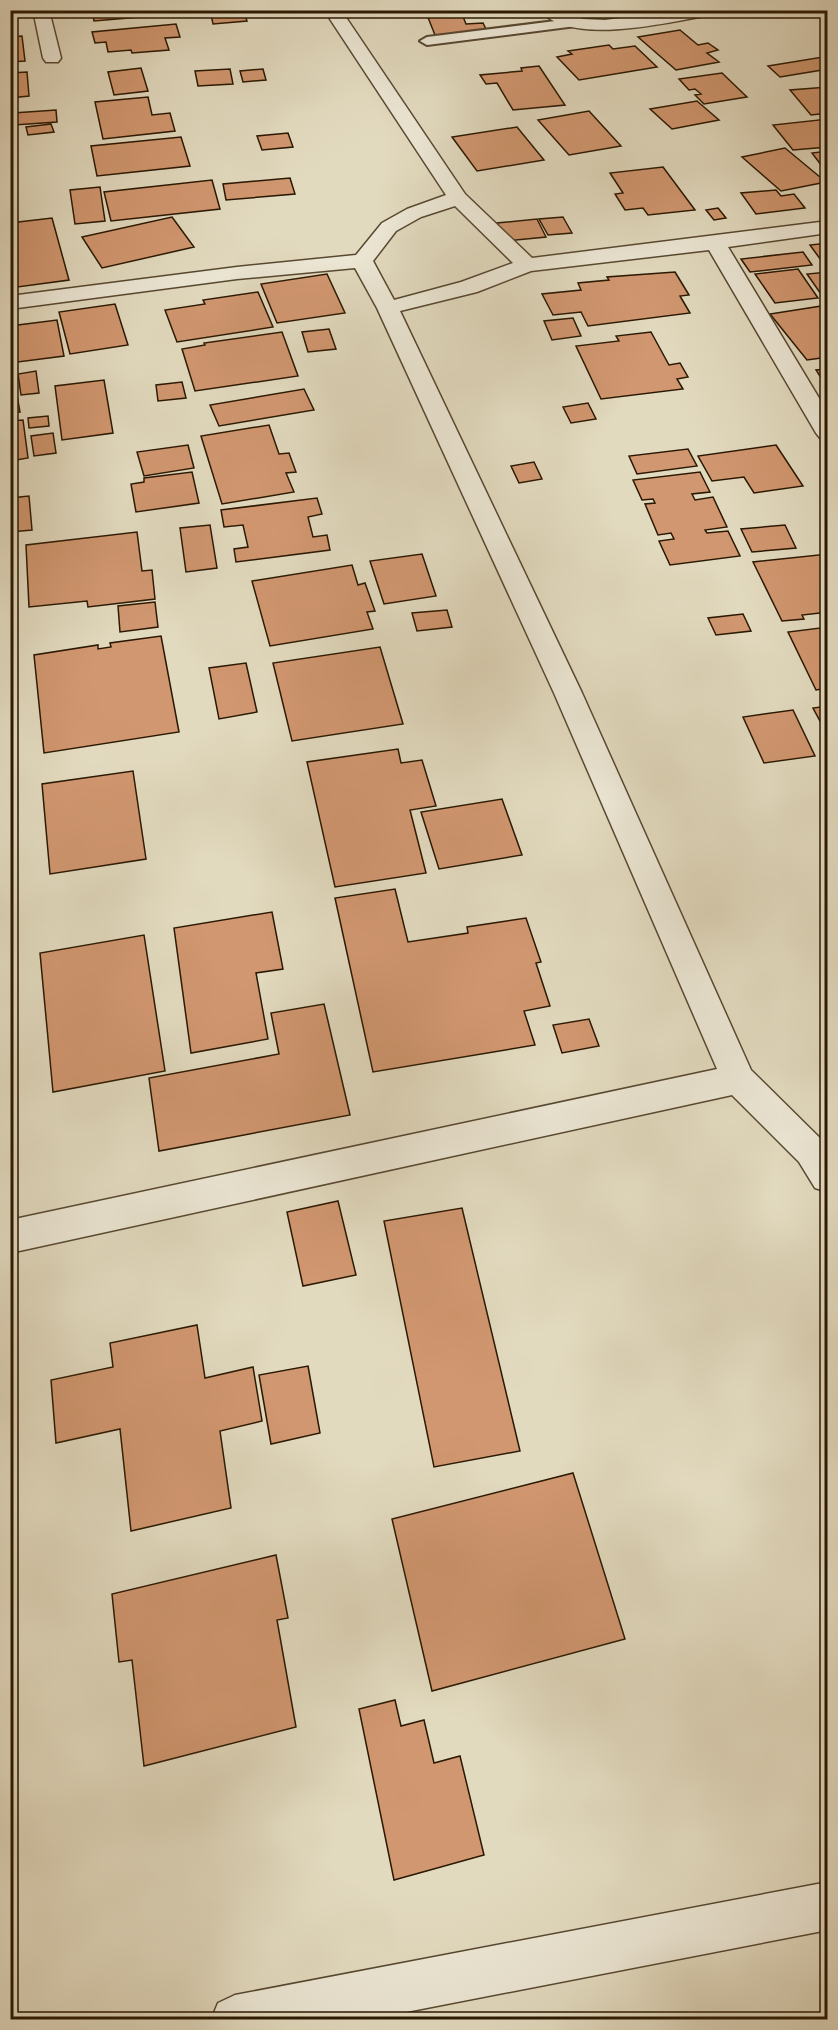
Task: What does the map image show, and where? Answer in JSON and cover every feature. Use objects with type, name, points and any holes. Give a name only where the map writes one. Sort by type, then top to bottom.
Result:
[{"type":"street","points":[[41,10],[52,58]]},
{"type":"street","points":[[332,10],[458,198],[527,265]]},
{"type":"street","points":[[548,10],[571,22],[610,26],[710,10]]},
{"type":"street","points":[[10,303],[237,273],[362,261],[389,227],[414,213],[458,198]]},
{"type":"street","points":[[388,308],[469,288],[527,265],[715,243],[828,226]]},
{"type":"street","points":[[715,243],[828,433]]},
{"type":"street","points":[[362,261],[388,308],[568,693],[738,1078],[822,1158]]},
{"type":"street","points":[[10,1237],[738,1078]]},
{"type":"street","points":[[235,2019],[828,1906]]},
{"type":"lane","points":[[488,18],[497,33]]},
{"type":"lane","points":[[427,41],[571,22]]},
{"type":"building","points":[[92,10],[151,10],[152,16],[94,21]]},
{"type":"building","points":[[425,10],[478,10],[479,13],[462,14],[466,24],[483,23],[487,31],[435,35]]},
{"type":"building","points":[[244,12],[247,21],[213,24],[211,15]]},
{"type":"building","points":[[176,24],[180,37],[165,38],[169,50],[108,52],[106,42],[95,43],[92,32]]},
{"type":"building","points":[[680,30],[698,45],[708,43],[718,50],[707,53],[719,62],[676,70],[638,37]]},
{"type":"building","points":[[22,36],[25,61],[10,62],[10,37]]},
{"type":"building","points":[[609,45],[613,49],[635,46],[657,67],[579,80],[557,57],[572,54],[568,51]]},
{"type":"building","points":[[823,57],[828,61],[828,69],[780,77],[768,66]]},
{"type":"building","points":[[539,66],[565,105],[513,110],[497,83],[486,84],[480,75],[522,71],[521,68]]},
{"type":"building","points":[[141,68],[148,91],[114,95],[108,72]]},
{"type":"building","points":[[230,69],[233,84],[198,86],[195,71]]},
{"type":"building","points":[[263,69],[266,80],[243,82],[240,71]]},
{"type":"building","points":[[27,72],[29,96],[10,98],[10,73]]},
{"type":"building","points":[[722,73],[747,97],[704,104],[695,95],[701,94],[695,89],[689,90],[679,79]]},
{"type":"building","points":[[828,87],[828,113],[811,115],[790,90]]},
{"type":"building","points":[[148,97],[152,115],[170,113],[175,131],[103,139],[95,102]]},
{"type":"building","points":[[697,101],[719,120],[672,129],[650,109]]},
{"type":"building","points":[[56,110],[57,122],[14,125],[13,113]]},
{"type":"building","points":[[589,111],[621,146],[569,155],[538,120]]},
{"type":"building","points":[[828,119],[828,147],[793,150],[773,125]]},
{"type":"building","points":[[51,124],[54,132],[28,135],[26,127]]},
{"type":"building","points":[[517,127],[544,160],[477,171],[452,137]]},
{"type":"building","points":[[288,133],[293,147],[262,150],[257,136]]},
{"type":"building","points":[[181,137],[190,166],[97,176],[91,146]]},
{"type":"building","points":[[785,148],[826,182],[781,191],[742,157]]},
{"type":"building","points":[[828,151],[828,169],[825,170],[812,153]]},
{"type":"building","points":[[663,167],[695,210],[648,215],[643,208],[625,210],[615,194],[623,193],[610,173]]},
{"type":"building","points":[[290,178],[295,194],[226,200],[223,184]]},
{"type":"building","points":[[212,180],[220,209],[111,221],[104,192]]},
{"type":"building","points":[[100,187],[105,221],[75,224],[70,190]]},
{"type":"building","points":[[776,190],[781,196],[794,194],[805,208],[756,214],[741,193]]},
{"type":"building","points":[[718,208],[726,218],[714,220],[706,210]]},
{"type":"building","points":[[172,217],[194,247],[102,268],[82,237]]},
{"type":"building","points":[[563,217],[572,233],[548,235],[539,219]]},
{"type":"building","points":[[52,218],[69,280],[10,288],[10,223]]},
{"type":"building","points":[[537,219],[546,237],[506,241],[497,223]]},
{"type":"building","points":[[828,243],[828,262],[823,263],[810,245]]},
{"type":"building","points":[[803,252],[812,265],[750,272],[741,259]]},
{"type":"building","points":[[798,269],[818,298],[775,303],[755,274]]},
{"type":"building","points":[[675,272],[689,295],[680,296],[690,313],[588,326],[581,312],[553,315],[542,294],[581,290],[578,283],[609,280],[607,277]]},
{"type":"building","points":[[828,272],[828,296],[823,297],[807,274]]},
{"type":"building","points":[[327,274],[345,313],[277,323],[261,284]]},
{"type":"building","points":[[258,292],[273,327],[177,342],[165,310],[205,304],[203,300]]},
{"type":"building","points":[[115,304],[128,345],[70,354],[59,312]]},
{"type":"building","points":[[828,305],[828,357],[807,360],[770,314]]},
{"type":"building","points":[[573,318],[581,336],[552,340],[544,321]]},
{"type":"building","points":[[57,320],[64,356],[10,363],[10,326]]},
{"type":"building","points":[[329,329],[336,349],[308,352],[302,332]]},
{"type":"building","points":[[282,332],[298,376],[195,391],[182,349],[205,345],[204,343]]},
{"type":"building","points":[[651,332],[669,365],[680,363],[688,377],[677,379],[683,389],[601,399],[576,346],[619,341],[616,336]]},
{"type":"building","points":[[828,369],[828,389],[816,370]]},
{"type":"building","points":[[36,371],[39,393],[21,395],[18,374]]},
{"type":"building","points":[[13,373],[20,412],[10,413],[10,374]]},
{"type":"building","points":[[104,380],[113,433],[62,440],[55,386]]},
{"type":"building","points":[[182,382],[186,398],[158,401],[156,385]]},
{"type":"building","points":[[304,389],[314,410],[219,426],[210,405]]},
{"type":"building","points":[[588,403],[596,419],[571,423],[563,407]]},
{"type":"building","points":[[48,416],[49,426],[29,428],[28,418]]},
{"type":"building","points":[[23,420],[28,458],[10,461],[10,421]]},
{"type":"building","points":[[269,425],[279,454],[289,453],[296,472],[286,473],[294,492],[222,504],[201,436]]},
{"type":"building","points":[[53,433],[56,453],[34,456],[31,436]]},
{"type":"building","points":[[188,445],[194,468],[144,476],[137,452]]},
{"type":"building","points":[[776,445],[803,486],[754,493],[744,477],[712,481],[698,456]]},
{"type":"building","points":[[688,449],[697,466],[637,474],[629,456]]},
{"type":"building","points":[[534,462],[542,479],[519,483],[511,466]]},
{"type":"building","points":[[192,472],[199,503],[136,512],[131,484],[144,482],[144,478]]},
{"type":"building","points":[[700,472],[710,492],[692,494],[695,500],[713,497],[727,527],[705,530],[707,533],[728,531],[740,556],[670,565],[659,541],[674,539],[671,533],[658,535],[645,504],[655,503],[653,499],[642,500],[633,480]]},
{"type":"building","points":[[29,496],[32,530],[10,532],[10,498]]},
{"type":"building","points":[[317,498],[322,514],[308,517],[313,537],[327,535],[330,550],[236,562],[234,549],[248,547],[243,525],[224,527],[221,510]]},
{"type":"building","points":[[210,525],[217,568],[186,572],[180,528]]},
{"type":"building","points":[[785,525],[796,548],[752,552],[741,529]]},
{"type":"building","points":[[137,532],[142,571],[152,570],[155,599],[88,607],[87,601],[29,607],[26,545]]},
{"type":"building","points":[[422,554],[436,596],[384,604],[370,561]]},
{"type":"building","points":[[828,554],[828,612],[802,615],[804,619],[782,621],[753,562]]},
{"type":"building","points":[[352,565],[358,585],[365,583],[375,611],[367,612],[373,629],[270,646],[252,581]]},
{"type":"building","points":[[155,602],[158,627],[120,632],[118,606]]},
{"type":"building","points":[[447,610],[452,627],[417,631],[412,613]]},
{"type":"building","points":[[743,614],[751,631],[716,635],[708,618]]},
{"type":"building","points":[[828,627],[828,688],[816,690],[788,632]]},
{"type":"building","points":[[161,636],[179,732],[44,753],[34,655],[98,645],[98,649],[111,647],[110,643]]},
{"type":"building","points":[[380,647],[403,724],[292,741],[273,663]]},
{"type":"building","points":[[246,663],[257,712],[219,719],[209,668]]},
{"type":"building","points":[[828,706],[828,736],[813,708]]},
{"type":"building","points":[[793,710],[815,756],[764,763],[743,717]]},
{"type":"building","points":[[398,749],[401,763],[422,760],[436,806],[410,810],[426,873],[335,887],[307,762]]},
{"type":"building","points":[[133,771],[146,859],[50,874],[42,784]]},
{"type":"building","points":[[502,799],[522,855],[439,869],[421,812]]},
{"type":"building","points":[[395,889],[408,942],[468,933],[467,927],[526,918],[541,962],[536,963],[550,1006],[524,1011],[535,1045],[373,1072],[335,898]]},
{"type":"building","points":[[272,912],[283,969],[256,973],[268,1039],[191,1053],[174,928]]},
{"type":"building","points":[[144,935],[165,1071],[53,1092],[40,953]]},
{"type":"building","points":[[324,1004],[350,1115],[159,1151],[149,1078],[279,1054],[271,1013]]},
{"type":"building","points":[[589,1019],[599,1046],[562,1053],[553,1025]]},
{"type":"building","points":[[338,1201],[356,1275],[303,1286],[287,1212]]},
{"type":"building","points":[[462,1208],[520,1451],[434,1467],[384,1221]]},
{"type":"building","points":[[197,1325],[205,1378],[253,1367],[262,1421],[220,1431],[231,1508],[131,1531],[120,1429],[56,1443],[51,1380],[113,1367],[110,1343]]},
{"type":"building","points":[[308,1366],[320,1433],[271,1444],[259,1375]]},
{"type":"building","points":[[573,1473],[625,1639],[432,1691],[392,1519]]},
{"type":"building","points":[[276,1555],[288,1618],[277,1620],[296,1727],[144,1766],[132,1660],[119,1662],[112,1594]]},
{"type":"building","points":[[395,1700],[401,1726],[424,1720],[434,1763],[460,1756],[484,1855],[394,1880],[359,1709]]}]
